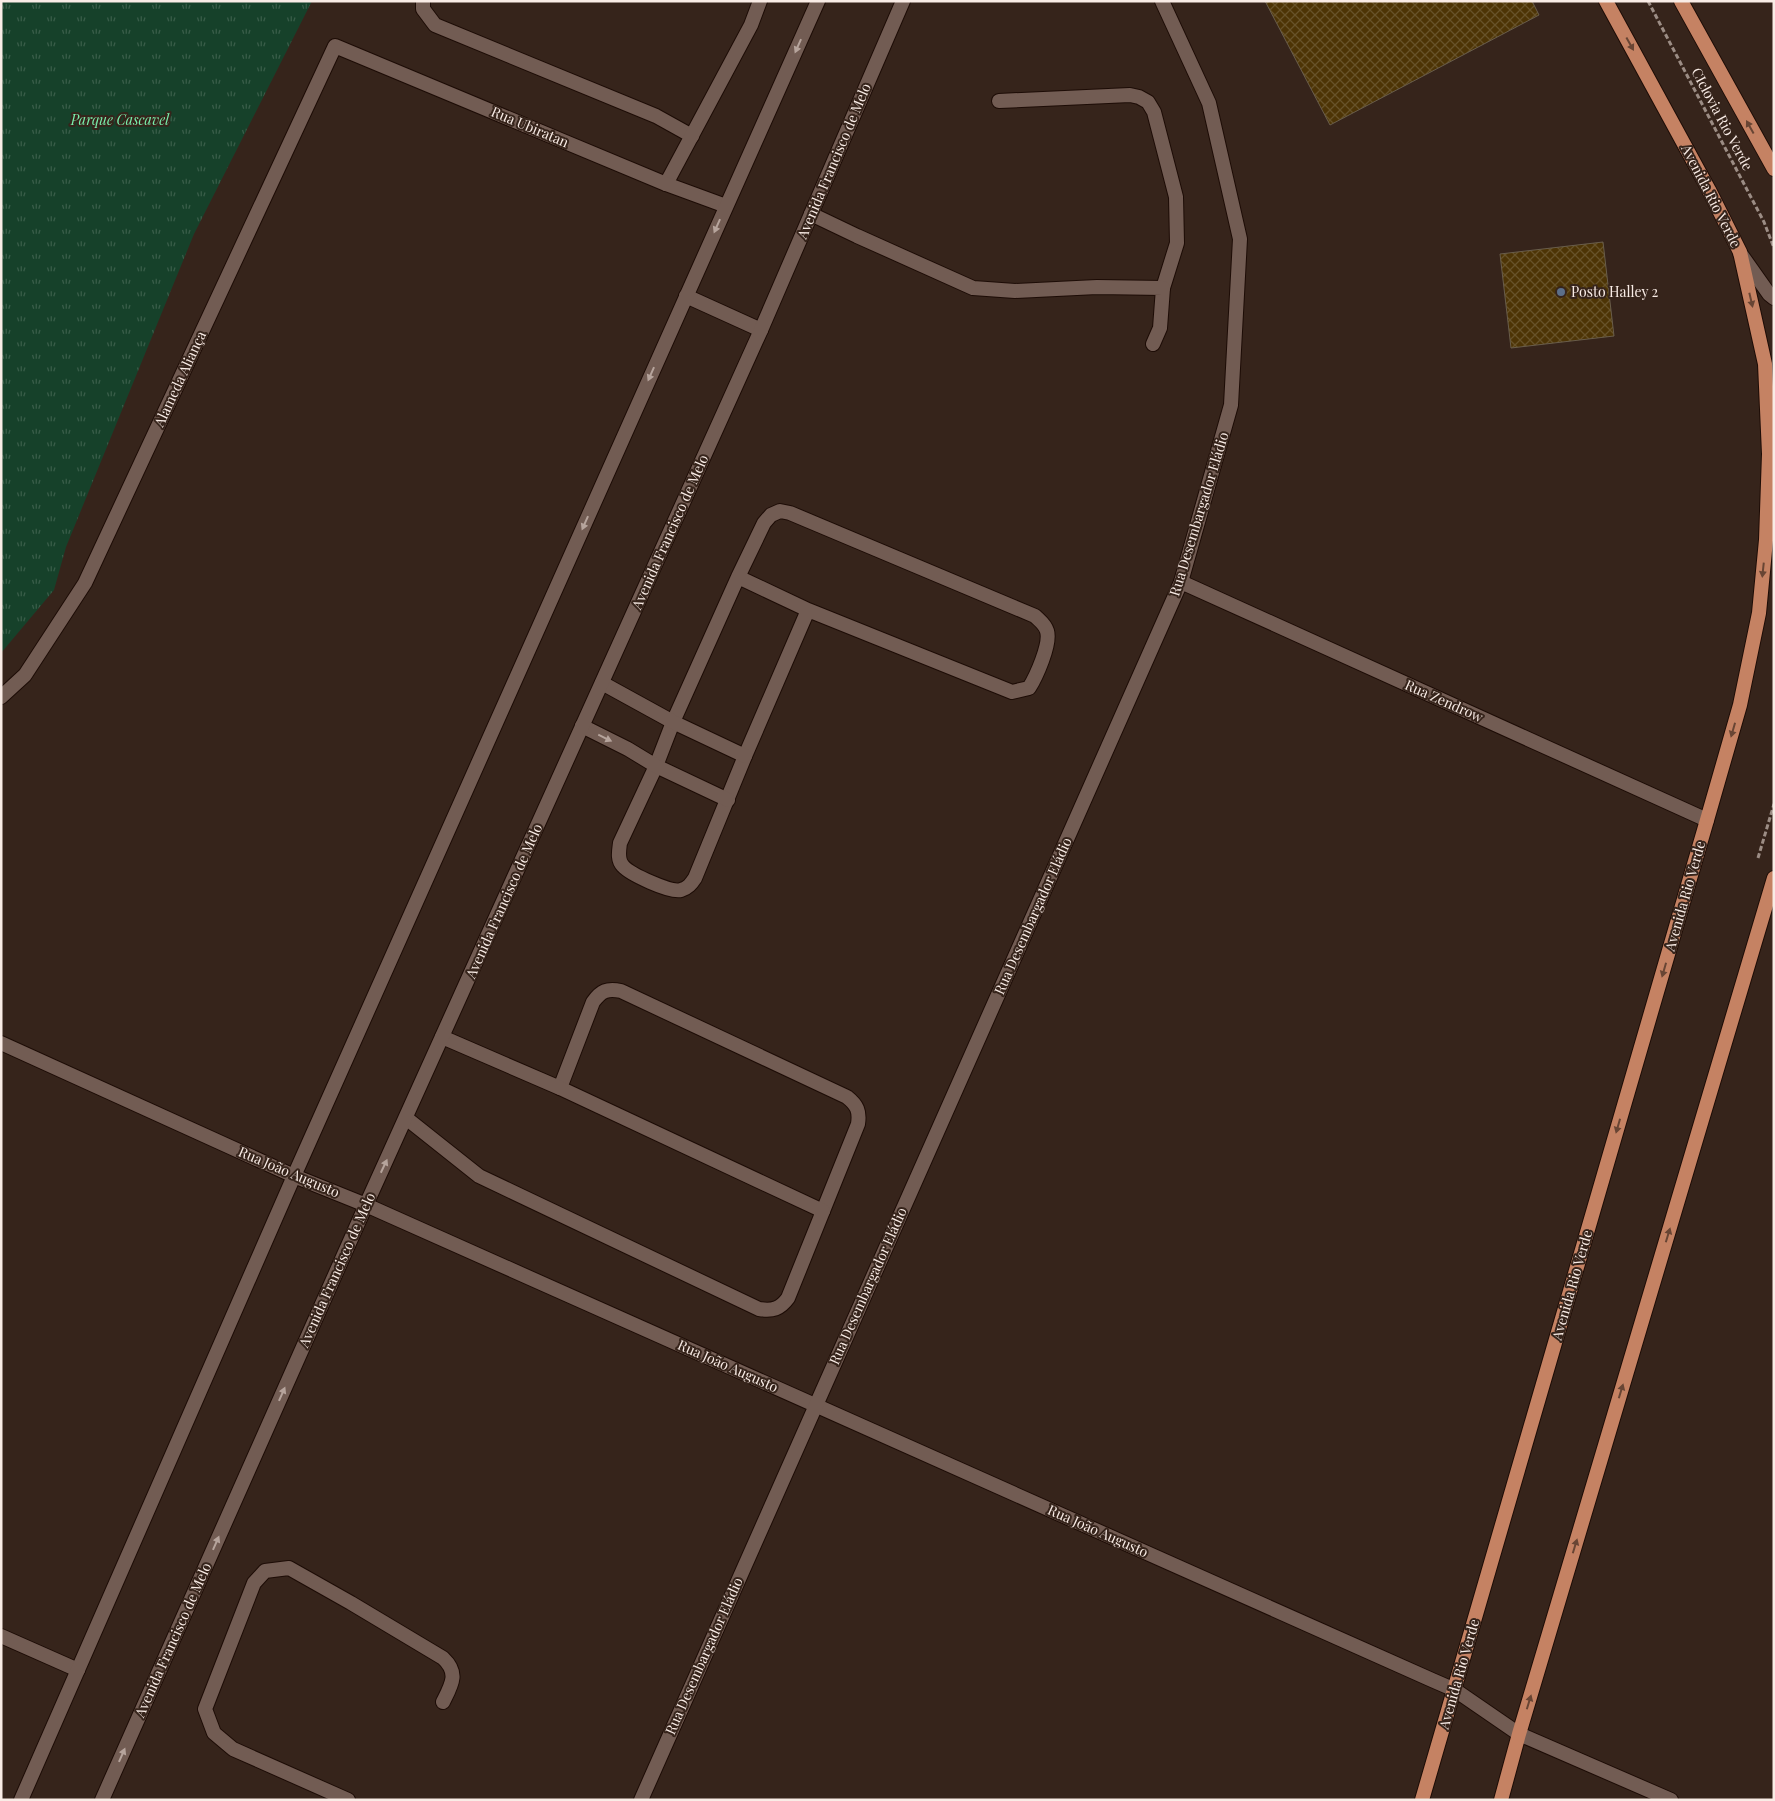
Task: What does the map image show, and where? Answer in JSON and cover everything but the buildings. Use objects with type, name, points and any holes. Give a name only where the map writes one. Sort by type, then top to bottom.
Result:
[{"type":"main road","name":"Avenida Rio Verde","points":[[1422,1800],[1740,705],[1759,613],[1766,540],[1769,454],[1769,365],[1740,252],[1709,190],[1606,1]]},
{"type":"main road","points":[[1681,1],[1774,169]]},
{"type":"main road","points":[[1501,1800],[1774,878]]},
{"type":"street","points":[[423,1],[423,9],[435,25],[656,116],[692,136]]},
{"type":"street","points":[[666,184],[751,25],[760,1]]},
{"type":"street","points":[[22,1800],[294,1176],[818,1]]},
{"type":"street","name":"Avenida Francisco de Melo","points":[[102,1800],[366,1205],[761,330],[903,1]]},
{"type":"street","name":"Rua Desembargador Eládio","points":[[640,1800],[1181,582],[1231,405],[1240,239],[1209,103],[1162,1]]},
{"type":"street","name":"Rua Ubiratan","points":[[335,46],[666,184],[726,206]]},
{"type":"street","name":"Alameda Aliança","points":[[1,697],[25,675],[85,584],[335,46]]},
{"type":"street","points":[[999,101],[1130,95],[1148,102],[1154,112],[1159,128],[1176,197],[1177,243],[1163,288],[1160,328],[1153,344]]},
{"type":"street","points":[[812,214],[973,288],[1015,291],[1097,287],[1163,288]]},
{"type":"street","points":[[1740,252],[1768,294],[1774,298]]},
{"type":"street","points":[[686,296],[761,330]]},
{"type":"street","points":[[738,577],[808,610],[1012,692],[1029,688],[1047,643],[1048,632],[1043,623],[1035,616],[790,513],[780,511],[771,515],[764,523],[738,577],[620,844],[618,854],[622,865],[630,872],[668,889],[679,891],[689,887],[695,878],[808,610]]},
{"type":"street","name":"Rua Zendrow","points":[[1181,582],[1707,820]]},
{"type":"street","points":[[602,683],[673,722],[745,756]]},
{"type":"street","points":[[582,726],[628,749],[656,766],[728,800]]},
{"type":"street","points":[[406,1118],[479,1176],[760,1309],[771,1311],[781,1307],[788,1298],[858,1124],[859,1114],[855,1104],[847,1097],[630,995],[610,989],[599,993],[593,1002],[560,1088]]},
{"type":"street","points":[[442,1037],[560,1088],[823,1212]]},
{"type":"street","name":"Rua João Augusto","points":[[1,1043],[294,1176],[366,1205],[1455,1690],[1519,1734],[1671,1800]]},
{"type":"street","points":[[348,1800],[233,1750],[214,1733],[205,1709],[254,1583],[265,1571],[289,1568],[352,1603],[443,1658],[450,1665],[453,1675],[451,1685],[443,1702]]},
{"type":"street","points":[[1,1636],[78,1670]]},
{"type":"path","name":"CIclovia Rio Verde","points":[[1648,1],[1764,222],[1774,248]]},
{"type":"green space","name":"Parque Cascavel","points":[[1,1],[312,1],[194,234],[66,547],[54,590],[1,653]]},
{"type":"place","name":"Posto Halley 2","points":[[1561,292]]}]
